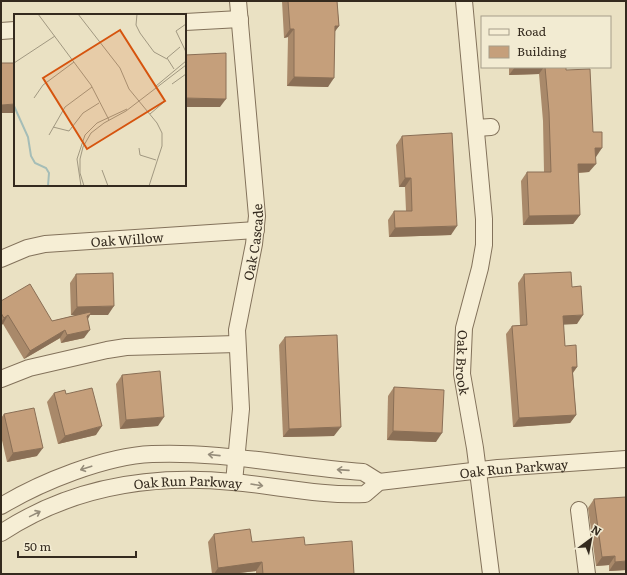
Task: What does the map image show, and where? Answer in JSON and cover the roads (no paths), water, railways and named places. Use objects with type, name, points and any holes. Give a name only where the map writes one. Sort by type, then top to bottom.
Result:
[{"type":"street","name":"Oak Cascade","points":[[234,482],[241,409],[237,344],[239,313],[256,230],[256,196],[238,1]]},
{"type":"street","name":"Oak Brook","points":[[464,1],[483,127],[484,245],[464,328],[462,374],[491,574]]},
{"type":"street","points":[[186,22],[240,19]]},
{"type":"street","points":[[1,31],[14,30]]},
{"type":"street","name":"Oak Willow","points":[[1,259],[26,248],[45,244],[256,230]]},
{"type":"street","points":[[1,379],[29,368],[106,350],[126,347],[237,344]]},
{"type":"street","name":"Oak Run Parkway","points":[[1,506],[38,486],[95,465],[150,454],[178,454],[237,458],[363,472],[379,482]]},
{"type":"street","name":"Oak Run Parkway","points":[[1,533],[33,514],[56,504],[106,488],[138,482],[167,479],[234,482],[307,492],[350,495],[365,494],[379,482],[625,457]]},
{"type":"street","points":[[579,510],[586,574]]}]
